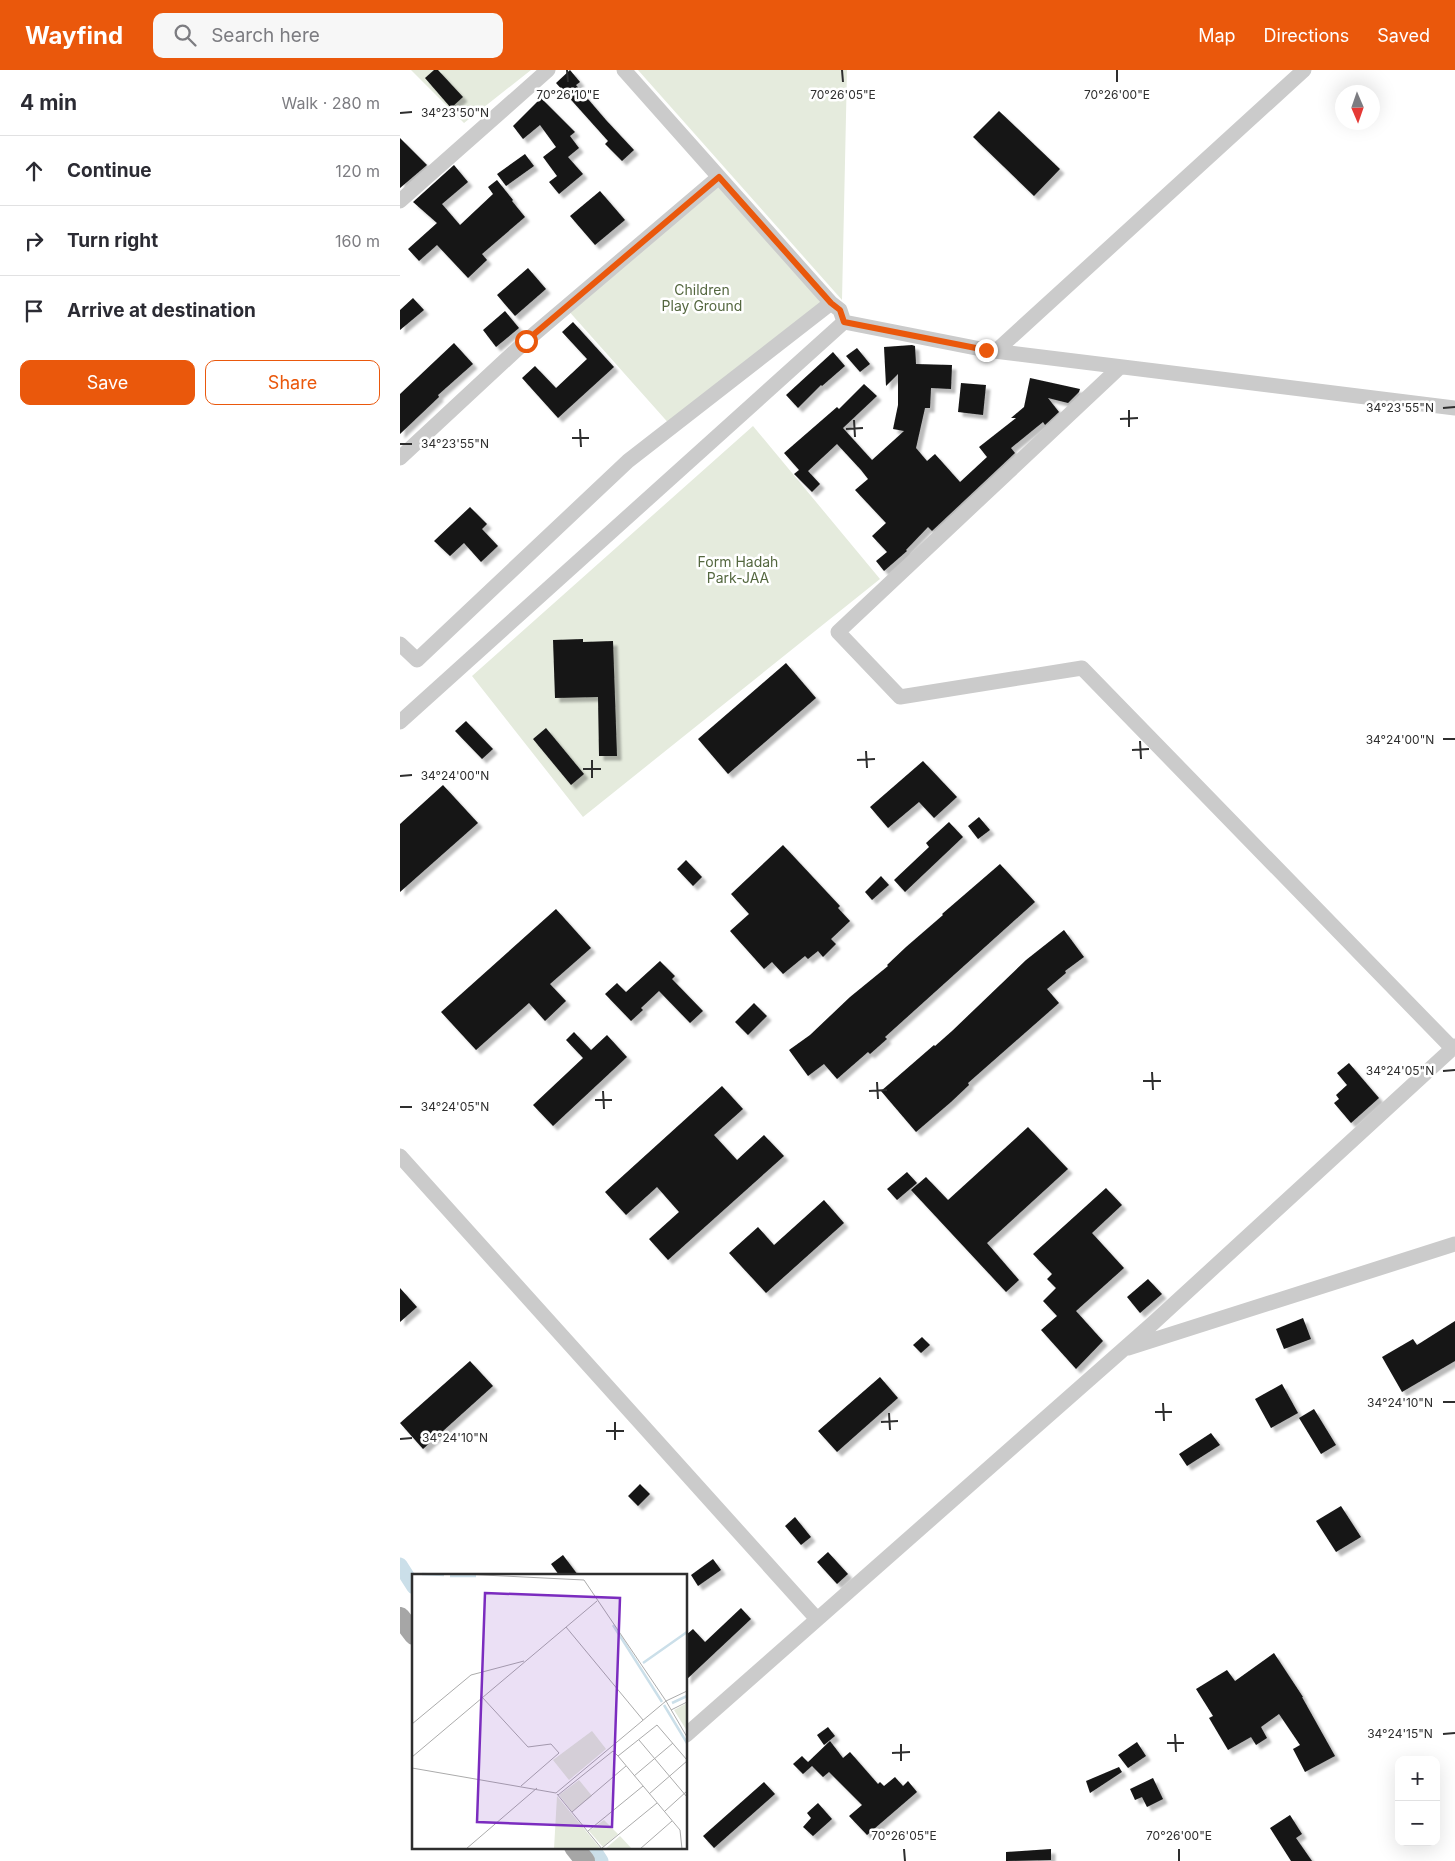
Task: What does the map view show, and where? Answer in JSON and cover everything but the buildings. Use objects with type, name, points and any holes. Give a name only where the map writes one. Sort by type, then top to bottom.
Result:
[{"type":"main road","points":[[400,1617],[412,1632]]},
{"type":"main road","points":[[575,1848],[585,1861]]},
{"type":"street","points":[[400,201],[548,70]]},
{"type":"street","points":[[624,70],[831,303],[840,310],[844,322]]},
{"type":"street","points":[[996,351],[1304,70]]},
{"type":"street","points":[[400,458],[526,341],[719,177]]},
{"type":"street","points":[[400,644],[417,660],[628,462],[831,303]]},
{"type":"street","points":[[844,322],[996,351],[1455,408]]},
{"type":"street","points":[[400,722],[844,322]]},
{"type":"street","points":[[688,1733],[1121,1350],[1454,1047],[1082,668],[900,697],[838,632],[1120,366]]},
{"type":"street","points":[[400,1156],[817,1619]]},
{"type":"street","points":[[1121,1350],[1455,1244]]},
{"type":"green space","points":[[411,70],[531,70],[464,123]]},
{"type":"green space","points":[[638,70],[847,70],[842,300]]},
{"type":"green space","name":"Children Play Ground","points":[[719,177],[821,303],[672,427],[566,308]]},
{"type":"green space","name":"Form Hadah Park-JAA","points":[[753,426],[880,579],[583,817],[472,676]]},
{"type":"waterway","points":[[400,1565],[412,1584]]},
{"type":"waterway","points":[[593,1848],[601,1861]]},
{"type":"route","points":[[526,341],[719,177],[831,303],[840,310],[844,322],[986,350]]}]
